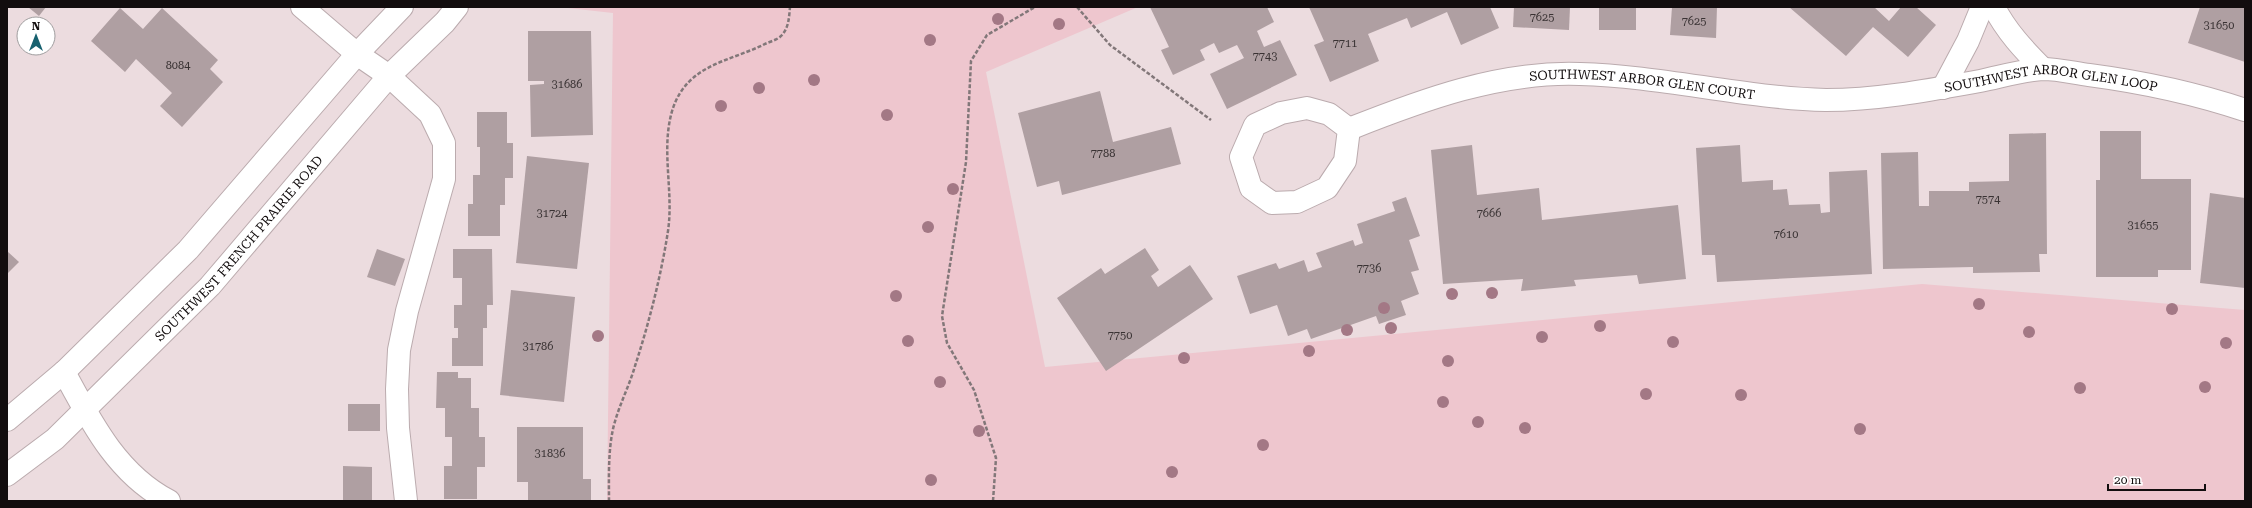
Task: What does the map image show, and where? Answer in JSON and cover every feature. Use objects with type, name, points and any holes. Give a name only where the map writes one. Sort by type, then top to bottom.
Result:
[{"type":"street","points":[[302,7],[357,54],[389,76],[430,114],[444,143],[444,179],[407,311],[399,350],[397,389],[398,428],[406,501]]},
{"type":"street","points":[[7,420],[64,372],[188,250],[357,54],[402,7]]},
{"type":"street","name":"SOUTHWEST FRENCH PRAIRIE ROAD","points":[[7,475],[56,439],[210,286],[389,76],[445,22],[458,7]]},
{"type":"street","name":"SOUTHWEST ARBOR GLEN LOOP","points":[[1943,88],[1968,41],[1982,7]]},
{"type":"street","points":[[1994,7],[2001,21],[2023,49],[2043,69]]},
{"type":"street","name":"SOUTHWEST ARBOR GLEN LOOP","points":[[1943,88],[2043,69],[2141,82],[2245,110]]},
{"type":"street","name":"SOUTHWEST ARBOR GLEN COURT","points":[[1350,129],[1400,109],[1464,89],[1524,77],[1578,74],[1661,80],[1771,96],[1827,100],[1882,96],[1943,88]]},
{"type":"street","points":[[1307,108],[1329,114],[1350,129],[1345,160],[1327,188],[1297,202],[1272,203],[1251,188],[1241,157],[1255,126],[1280,112],[1307,108]]},
{"type":"street","points":[[64,372],[101,439],[121,464],[143,484],[169,501]]},
{"type":"path","points":[[609,501],[609,474],[613,429],[638,358],[658,282],[668,230],[669,199],[666,166],[673,108],[685,84],[700,71],[752,50],[781,36],[789,21],[790,7]]},
{"type":"path","points":[[993,501],[996,458],[974,390],[947,343],[942,316],[966,162],[971,61],[987,35],[1035,7]]},
{"type":"path","points":[[1077,7],[1110,44],[1211,120]]},
{"type":"shaded area","points":[[559,7],[1138,7],[986,72],[1045,367],[1922,284],[2245,310],[2245,501],[607,501],[613,13]]},
{"type":"building","points":[[28,7],[46,7],[39,16]]},
{"type":"building","points":[[1150,7],[1267,7],[1274,22],[1257,31],[1264,47],[1280,40],[1297,75],[1227,109],[1210,74],[1244,58],[1237,45],[1219,53],[1214,43],[1200,50],[1205,60],[1173,75],[1161,50],[1169,47]]},
{"type":"building","points":[[1309,7],[1490,7],[1499,28],[1461,45],[1447,12],[1411,28],[1407,18],[1368,34],[1379,61],[1330,82],[1314,45],[1324,41]]},
{"type":"building","points":[[1514,7],[1570,7],[1569,30],[1513,27]]},
{"type":"building","points":[[1599,7],[1636,7],[1636,30],[1599,30]]},
{"type":"building","points":[[1672,7],[1717,7],[1716,38],[1670,35]]},
{"type":"building","points":[[1789,7],[1874,7],[1889,21],[1901,7],[1916,7],[1936,25],[1908,57],[1873,27],[1846,56]]},
{"type":"building","points":[[2200,7],[2245,7],[2245,62],[2188,43]]},
{"type":"building","points":[[120,8],[143,29],[162,8],[218,60],[210,69],[223,82],[182,127],[160,106],[172,93],[136,59],[125,72],[91,41]]},
{"type":"building","points":[[528,31],[591,31],[593,135],[531,137],[530,85],[544,84],[544,81],[528,81]]},
{"type":"building","points":[[1100,91],[1113,142],[1171,127],[1181,164],[1062,195],[1059,181],[1037,187],[1018,113]]},
{"type":"building","points":[[477,112],[507,112],[507,143],[513,143],[513,178],[505,178],[505,205],[500,205],[500,236],[468,236],[468,204],[473,204],[473,175],[480,175],[480,147],[477,147]]},
{"type":"building","points":[[2100,131],[2141,131],[2141,179],[2191,179],[2191,270],[2158,270],[2158,277],[2096,277],[2096,180],[2100,180]]},
{"type":"building","points":[[2046,133],[2047,254],[2039,254],[2040,272],[1973,273],[1973,267],[1883,269],[1881,153],[1918,152],[1919,206],[1929,206],[1929,191],[1969,191],[1969,182],[2009,181],[2009,134]]},
{"type":"building","points":[[1472,145],[1477,195],[1539,188],[1542,220],[1678,205],[1686,279],[1639,284],[1637,275],[1574,280],[1576,286],[1521,291],[1523,279],[1443,284],[1431,150]]},
{"type":"building","points":[[1740,145],[1742,182],[1773,180],[1773,190],[1787,189],[1789,205],[1820,204],[1821,213],[1830,212],[1829,172],[1867,170],[1872,274],[1717,282],[1715,255],[1702,255],[1696,148]]},
{"type":"building","points":[[527,156],[589,163],[577,269],[516,263]]},
{"type":"building","points":[[2210,193],[2245,198],[2245,288],[2200,283]]},
{"type":"building","points":[[1406,197],[1420,236],[1409,240],[1419,270],[1411,272],[1419,294],[1401,301],[1406,315],[1379,324],[1376,316],[1311,339],[1307,329],[1288,336],[1277,305],[1250,314],[1237,276],[1276,263],[1279,269],[1304,260],[1308,272],[1322,267],[1316,253],[1353,240],[1355,246],[1363,243],[1357,224],[1395,211],[1392,202]]},
{"type":"building","points":[[1145,248],[1159,270],[1151,276],[1158,287],[1190,265],[1213,299],[1106,371],[1057,298],[1101,268],[1105,274]]},
{"type":"building","points":[[377,249],[405,259],[395,286],[367,277]]},
{"type":"building","points":[[453,249],[492,249],[493,305],[487,305],[487,328],[483,328],[483,366],[452,366],[452,338],[458,338],[458,328],[454,328],[454,305],[462,305],[462,278],[453,278]]},
{"type":"building","points":[[7,251],[19,262],[7,274]]},
{"type":"building","points":[[511,290],[575,297],[564,402],[500,395]]},
{"type":"building","points":[[437,372],[458,372],[458,378],[471,378],[471,408],[479,408],[479,437],[485,437],[485,467],[477,467],[477,499],[444,499],[444,466],[452,466],[452,437],[445,437],[445,408],[436,408]]},
{"type":"building","points":[[348,404],[380,404],[380,431],[348,431]]},
{"type":"building","points":[[517,427],[583,427],[583,479],[591,479],[591,501],[528,501],[528,482],[517,482]]},
{"type":"building","points":[[343,466],[372,467],[372,501],[343,501]]}]
